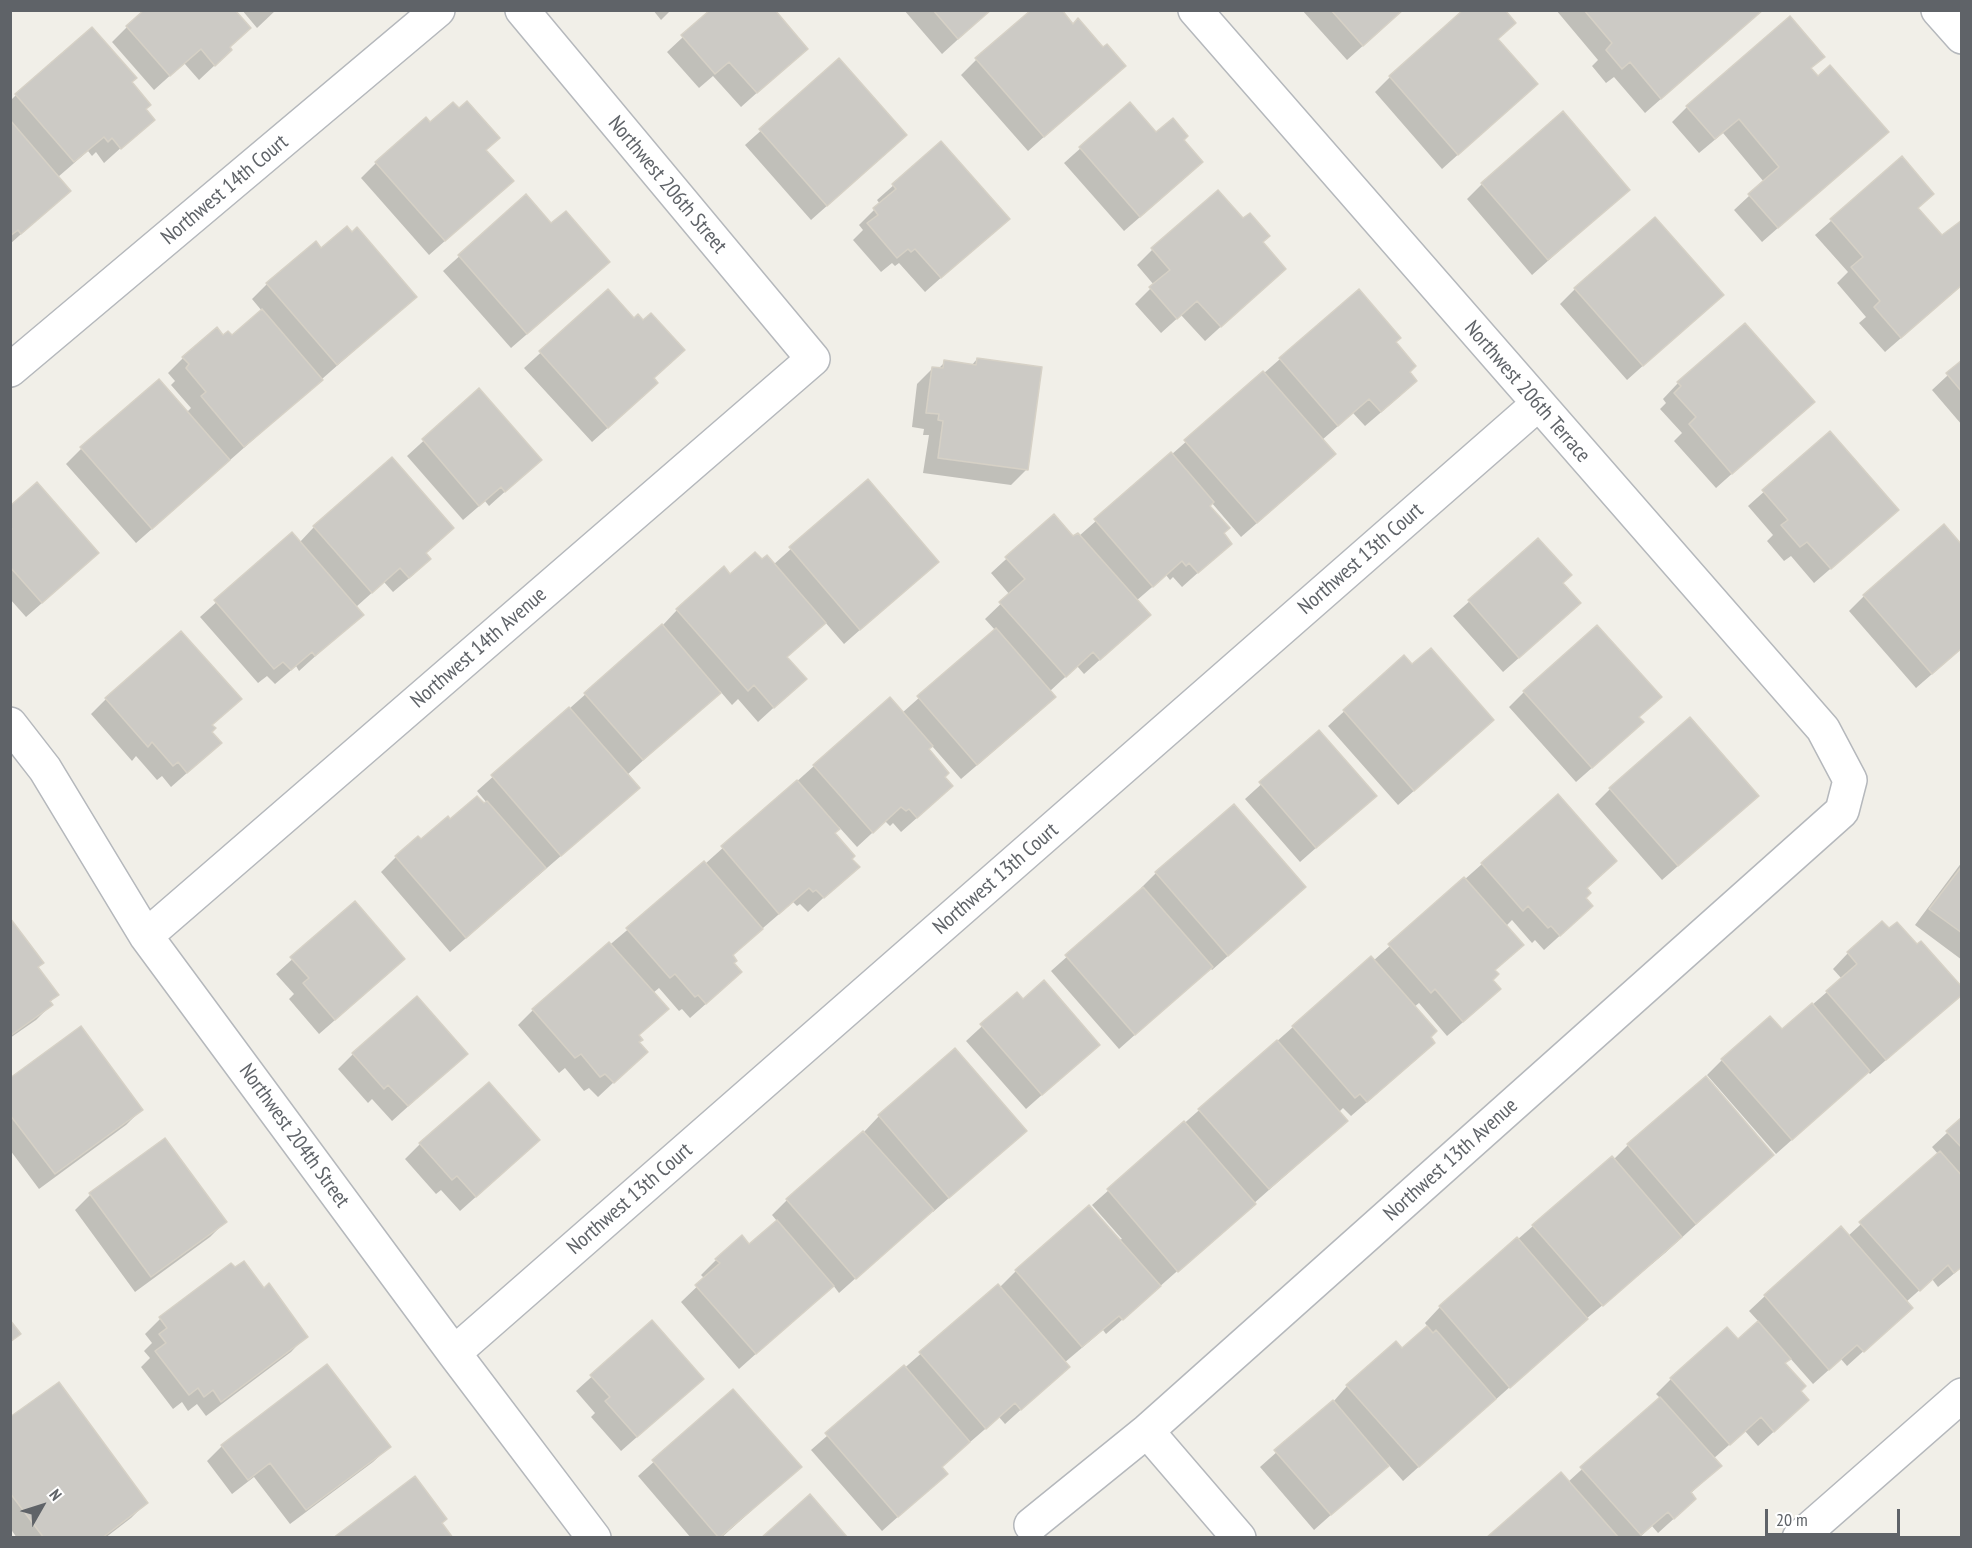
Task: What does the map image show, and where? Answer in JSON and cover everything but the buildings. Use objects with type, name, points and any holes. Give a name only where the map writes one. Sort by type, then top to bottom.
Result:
[{"type":"street","name":"Northwest 14th Court","points":[[10,370],[438,10]]},
{"type":"street","name":"Northwest 206th Street","points":[[522,10],[813,359]]},
{"type":"street","name":"Northwest 206th Terrace","points":[[1195,10],[1823,729],[1850,780]]},
{"type":"street","points":[[1938,10],[1962,38]]},
{"type":"street","name":"Northwest 14th Avenue","points":[[146,936],[813,359]]},
{"type":"street","name":"Northwest 13th Court","points":[[454,1353],[1538,404]]},
{"type":"street","name":"Northwest 204th Street","points":[[10,724],[45,769],[146,936],[454,1353],[594,1538]]},
{"type":"street","name":"Northwest 13th Avenue","points":[[1031,1525],[1147,1431],[1842,811],[1850,780]]},
{"type":"street","points":[[1799,1538],[1962,1395]]},
{"type":"street","points":[[1147,1431],[1239,1538]]}]
